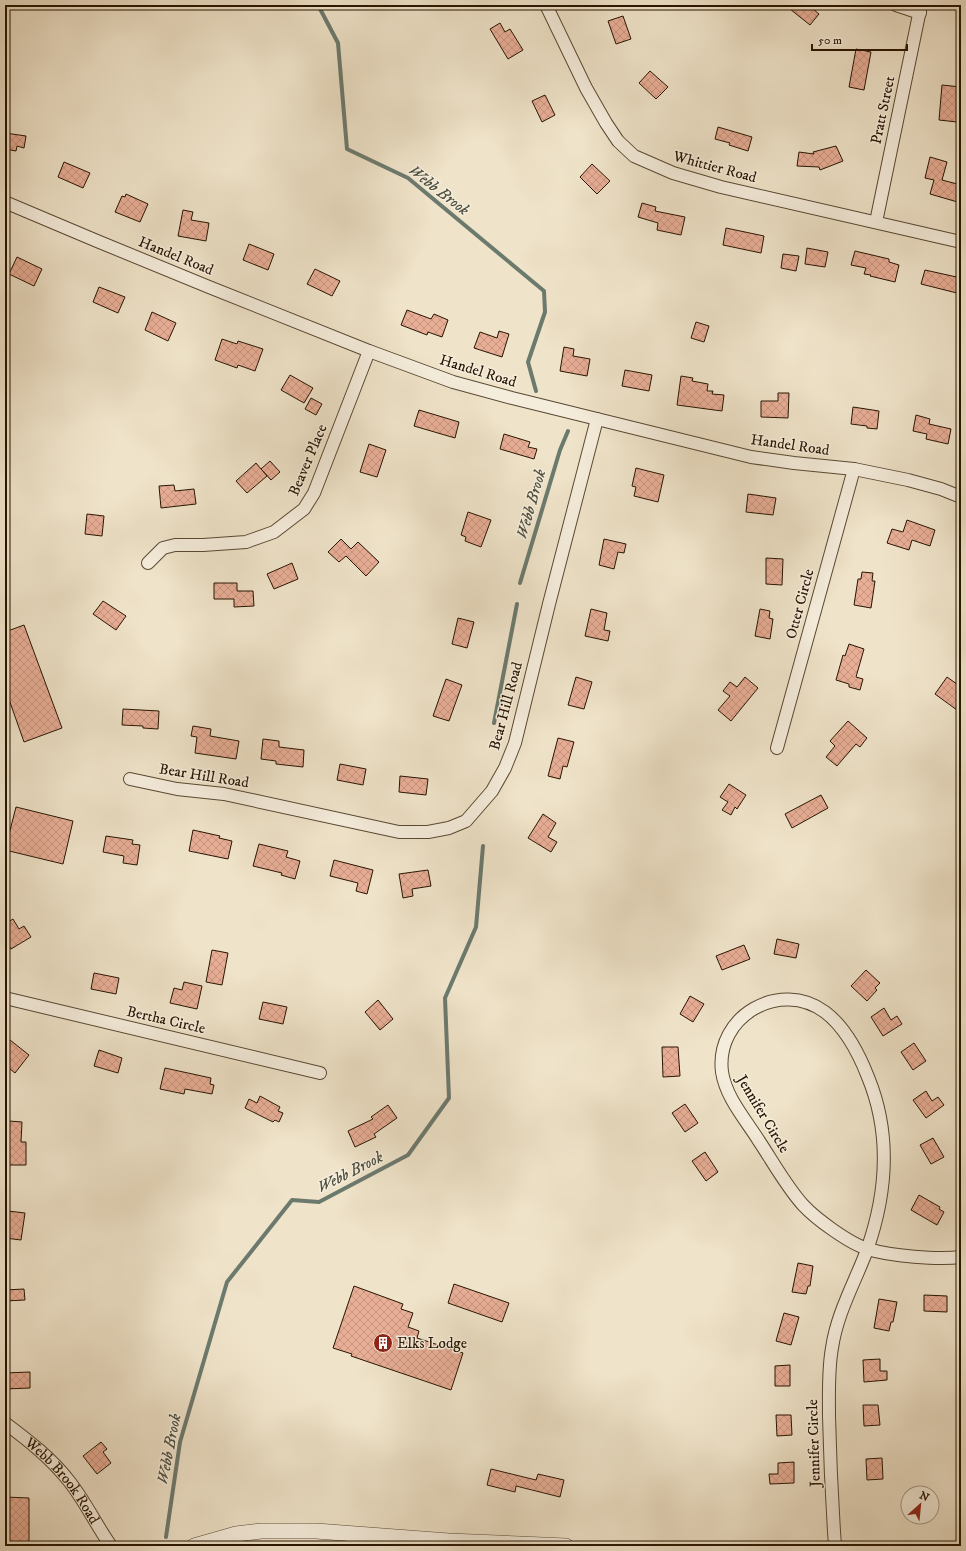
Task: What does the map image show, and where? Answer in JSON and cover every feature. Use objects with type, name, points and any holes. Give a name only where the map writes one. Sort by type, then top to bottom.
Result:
[{"type":"street","name":"Whittier Road","points":[[546,5],[586,88],[618,141],[634,156],[672,173],[721,187],[961,242]]},
{"type":"street","points":[[896,5],[921,9]]},
{"type":"street","name":"Pratt Street","points":[[876,222],[921,9]]},
{"type":"street","name":"Handel Road","points":[[7,203],[369,351],[453,382],[751,457],[854,469],[908,480],[941,489],[961,497]]},
{"type":"street","name":"Beaver Place","points":[[148,563],[163,548],[175,545],[246,542],[267,535],[291,521],[304,510],[314,493],[369,351]]},
{"type":"street","name":"Bear Hill Road","points":[[130,779],[177,789],[224,794],[399,832],[428,832],[450,828],[466,821],[492,791],[505,768],[515,743],[597,419]]},
{"type":"street","name":"Otter Circle","points":[[777,748],[854,469]]},
{"type":"street","name":"Bertha Circle","points":[[5,998],[320,1073]]},
{"type":"street","name":"Jennifer Circle","points":[[835,1546],[829,1446],[829,1376],[832,1348],[837,1325],[867,1249],[883,1190],[885,1156],[881,1116],[875,1093],[865,1070],[841,1029],[831,1017],[819,1008],[791,999],[776,1000],[761,1004],[744,1015],[737,1022],[727,1039],[722,1065],[727,1090],[786,1182],[804,1206],[821,1221],[867,1249]]},
{"type":"street","points":[[867,1249],[937,1258],[961,1257]]},
{"type":"street","name":"Webb Brook Road","points":[[5,1423],[34,1444],[53,1462],[70,1482],[111,1546]]},
{"type":"street","points":[[194,1546],[236,1534],[261,1531],[316,1531],[566,1546]]},
{"type":"building","points":[[785,5],[808,5],[819,14],[810,25]]},
{"type":"building","points":[[623,16],[631,39],[616,44],[608,21]]},
{"type":"building","points":[[500,23],[505,32],[510,29],[523,50],[508,59],[490,29]]},
{"type":"building","points":[[856,49],[871,52],[864,90],[849,87]]},
{"type":"building","points":[[650,71],[668,87],[656,99],[639,83]]},
{"type":"building","points":[[942,85],[961,87],[957,122],[939,120]]},
{"type":"building","points":[[545,95],[555,115],[542,122],[532,101]]},
{"type":"building","points":[[718,127],[752,137],[748,151],[729,145],[730,143],[715,139]]},
{"type":"building","points":[[5,133],[26,136],[24,148],[17,146],[16,151],[5,149]]},
{"type":"building","points":[[836,146],[843,161],[820,170],[819,167],[797,166],[799,152],[814,154],[813,152]]},
{"type":"building","points":[[930,157],[947,162],[942,180],[961,185],[961,203],[930,194],[934,180],[925,178]]},
{"type":"building","points":[[64,162],[90,173],[83,188],[58,177]]},
{"type":"building","points":[[592,164],[610,181],[597,194],[580,177]]},
{"type":"building","points":[[126,194],[148,204],[140,222],[115,212],[122,196],[125,197]]},
{"type":"building","points":[[642,203],[656,207],[655,211],[685,217],[681,235],[657,230],[658,223],[638,217]]},
{"type":"building","points":[[183,210],[193,212],[191,220],[209,223],[206,241],[178,236]]},
{"type":"building","points":[[726,228],[764,236],[761,253],[723,245]]},
{"type":"building","points":[[249,244],[274,254],[268,270],[243,260]]},
{"type":"building","points":[[807,248],[828,252],[825,267],[805,264]]},
{"type":"building","points":[[855,251],[889,259],[889,262],[899,265],[895,282],[864,274],[866,268],[851,265]]},
{"type":"building","points":[[783,254],[799,256],[796,271],[781,268]]},
{"type":"building","points":[[17,257],[42,269],[34,286],[9,274]]},
{"type":"building","points":[[315,269],[340,281],[332,296],[307,284]]},
{"type":"building","points":[[925,270],[961,278],[961,294],[921,284]]},
{"type":"building","points":[[99,287],[125,297],[118,313],[93,302]]},
{"type":"building","points":[[407,310],[431,319],[434,314],[448,320],[442,337],[428,332],[427,335],[401,325]]},
{"type":"building","points":[[152,312],[176,323],[168,341],[145,330]]},
{"type":"building","points":[[696,322],[709,326],[704,342],[691,338]]},
{"type":"building","points":[[499,331],[509,334],[502,357],[474,348],[480,332],[497,338]]},
{"type":"building","points":[[222,339],[237,344],[238,341],[263,349],[255,371],[238,365],[237,368],[215,360]]},
{"type":"building","points":[[564,347],[574,349],[573,356],[590,359],[587,376],[560,371]]},
{"type":"building","points":[[625,370],[652,375],[649,391],[622,386]]},
{"type":"building","points":[[290,375],[313,388],[304,403],[281,390]]},
{"type":"building","points":[[681,376],[693,378],[692,381],[708,384],[707,391],[713,391],[712,394],[724,395],[722,411],[677,405]]},
{"type":"building","points":[[778,393],[789,393],[788,418],[761,417],[761,401],[778,401]]},
{"type":"building","points":[[311,398],[322,404],[316,415],[305,409]]},
{"type":"building","points":[[853,407],[879,411],[877,429],[851,424]]},
{"type":"building","points":[[419,410],[459,422],[455,438],[414,426]]},
{"type":"building","points":[[916,415],[930,419],[929,424],[951,429],[948,444],[926,439],[927,434],[913,431]]},
{"type":"building","points":[[504,434],[530,442],[528,447],[537,449],[534,459],[500,449]]},
{"type":"building","points":[[369,444],[386,450],[377,477],[360,472]]},
{"type":"building","points":[[270,461],[280,472],[271,480],[261,469]]},
{"type":"building","points":[[256,463],[267,476],[247,493],[236,481]]},
{"type":"building","points":[[636,468],[664,475],[658,502],[634,496],[636,487],[632,486]]},
{"type":"building","points":[[174,485],[175,491],[194,489],[196,504],[161,508],[159,486]]},
{"type":"building","points":[[748,494],[776,498],[773,515],[746,512]]},
{"type":"building","points":[[468,512],[491,520],[481,547],[465,541],[466,537],[461,535]]},
{"type":"building","points":[[87,514],[104,516],[102,536],[85,534]]},
{"type":"building","points":[[907,520],[935,530],[930,546],[912,540],[909,550],[887,543],[892,529],[903,532]]},
{"type":"building","points":[[341,539],[351,549],[358,542],[379,562],[366,576],[346,556],[339,562],[328,552]]},
{"type":"building","points":[[604,539],[626,544],[624,553],[618,552],[614,569],[599,565]]},
{"type":"building","points":[[766,558],[783,559],[782,585],[766,584]]},
{"type":"building","points":[[292,563],[298,579],[274,589],[267,574]]},
{"type":"building","points":[[862,572],[873,573],[872,581],[875,581],[871,608],[854,605],[858,579],[861,579]]},
{"type":"building","points":[[214,583],[237,583],[237,591],[253,591],[254,606],[234,607],[234,599],[214,599]]},
{"type":"building","points":[[103,601],[126,616],[116,630],[93,614]]},
{"type":"building","points":[[591,609],[607,613],[604,630],[610,631],[608,641],[585,636]]},
{"type":"building","points":[[760,609],[770,611],[769,618],[773,619],[770,639],[755,636]]},
{"type":"building","points":[[458,618],[474,622],[467,648],[452,644]]},
{"type":"building","points":[[24,625],[62,728],[24,742],[5,688],[5,632]]},
{"type":"building","points":[[849,644],[864,649],[856,677],[863,679],[860,690],[849,687],[849,684],[836,680],[843,655],[845,656]]},
{"type":"building","points":[[576,677],[592,682],[584,709],[568,705]]},
{"type":"building","points":[[745,677],[758,688],[731,721],[718,710],[730,696],[723,691],[730,682],[737,687]]},
{"type":"building","points":[[947,677],[961,687],[961,713],[935,694]]},
{"type":"building","points":[[446,679],[462,685],[449,721],[433,716]]},
{"type":"building","points":[[123,709],[159,711],[158,729],[143,728],[143,726],[122,725]]},
{"type":"building","points":[[848,721],[867,738],[860,747],[856,744],[837,766],[826,757],[835,746],[830,741]]},
{"type":"building","points":[[193,726],[211,729],[210,736],[239,741],[236,759],[195,753],[197,737],[191,736]]},
{"type":"building","points":[[558,738],[574,742],[567,767],[563,766],[560,779],[548,776]]},
{"type":"building","points":[[263,739],[279,741],[279,747],[304,750],[303,767],[276,764],[276,761],[261,759]]},
{"type":"building","points":[[340,764],[366,769],[363,785],[337,780]]},
{"type":"building","points":[[400,776],[428,779],[426,795],[399,792]]},
{"type":"building","points":[[729,784],[746,795],[737,809],[735,807],[731,815],[722,810],[728,802],[720,797]]},
{"type":"building","points":[[821,795],[828,808],[792,828],[785,814]]},
{"type":"building","points":[[16,807],[73,821],[63,864],[5,850]]},
{"type":"building","points":[[543,814],[556,823],[548,837],[557,842],[551,852],[528,838]]},
{"type":"building","points":[[193,830],[220,836],[219,838],[232,841],[228,859],[189,851]]},
{"type":"building","points":[[106,836],[133,840],[132,844],[140,845],[137,865],[123,863],[124,856],[103,852]]},
{"type":"building","points":[[259,844],[288,851],[286,857],[300,861],[295,879],[281,875],[282,873],[253,866]]},
{"type":"building","points":[[334,860],[373,870],[367,894],[356,891],[358,883],[330,876]]},
{"type":"building","points":[[428,870],[431,886],[412,889],[413,896],[403,898],[399,874]]},
{"type":"building","points":[[13,919],[19,929],[24,926],[31,937],[11,949],[5,939],[5,924]]},
{"type":"building","points":[[777,939],[799,944],[796,958],[774,954]]},
{"type":"building","points":[[744,945],[750,959],[722,970],[716,956]]},
{"type":"building","points":[[212,950],[228,953],[222,985],[206,982]]},
{"type":"building","points":[[866,970],[880,983],[875,988],[877,990],[867,1001],[851,986]]},
{"type":"building","points":[[94,973],[119,978],[116,994],[91,989]]},
{"type":"building","points":[[184,982],[202,986],[197,1009],[170,1003],[174,988],[182,990]]},
{"type":"building","points":[[690,996],[704,1004],[693,1022],[680,1014]]},
{"type":"building","points":[[378,1000],[393,1019],[380,1030],[365,1012]]},
{"type":"building","points":[[263,1002],[287,1007],[283,1024],[259,1019]]},
{"type":"building","points":[[884,1008],[891,1020],[897,1016],[902,1024],[883,1036],[871,1017]]},
{"type":"building","points":[[10,1040],[29,1055],[15,1073],[5,1065],[5,1046]]},
{"type":"building","points":[[914,1043],[926,1061],[913,1070],[901,1052]]},
{"type":"building","points":[[662,1047],[678,1047],[680,1076],[663,1077]]},
{"type":"building","points":[[99,1050],[122,1058],[118,1073],[94,1066]]},
{"type":"building","points":[[165,1068],[211,1078],[210,1084],[214,1085],[212,1094],[185,1089],[184,1094],[160,1089]]},
{"type":"building","points":[[926,1091],[932,1101],[938,1097],[944,1105],[926,1118],[913,1100]]},
{"type":"building","points":[[260,1096],[280,1107],[278,1111],[283,1113],[279,1122],[275,1120],[273,1122],[245,1108],[249,1099],[257,1103]]},
{"type":"building","points":[[685,1104],[698,1123],[685,1132],[672,1113]]},
{"type":"building","points":[[388,1105],[397,1118],[374,1134],[376,1137],[355,1147],[348,1131],[373,1119],[371,1117]]},
{"type":"building","points":[[9,1121],[22,1122],[21,1142],[26,1142],[26,1165],[8,1165]]},
{"type":"building","points":[[933,1138],[944,1157],[931,1164],[920,1145]]},
{"type":"building","points":[[705,1152],[718,1172],[706,1181],[692,1161]]},
{"type":"building","points":[[919,1195],[940,1207],[939,1209],[944,1212],[937,1225],[911,1210]]},
{"type":"building","points":[[8,1211],[25,1213],[21,1240],[5,1238]]},
{"type":"building","points":[[798,1263],[813,1266],[810,1286],[808,1286],[806,1294],[792,1292]]},
{"type":"building","points":[[454,1284],[509,1303],[502,1322],[448,1303]]},
{"type":"building","name":"Elks Lodge","points":[[354,1286],[403,1304],[401,1309],[413,1313],[408,1327],[419,1331],[417,1338],[463,1353],[451,1390],[351,1356],[352,1354],[333,1348]]},
{"type":"building","points":[[24,1289],[25,1300],[5,1301],[5,1290]]},
{"type":"building","points":[[924,1295],[947,1296],[947,1312],[924,1311]]},
{"type":"building","points":[[879,1299],[897,1302],[893,1322],[891,1322],[889,1331],[874,1328]]},
{"type":"building","points":[[784,1313],[799,1317],[791,1345],[776,1341]]},
{"type":"building","points":[[880,1359],[880,1371],[887,1371],[887,1380],[864,1382],[863,1360]]},
{"type":"building","points":[[790,1365],[790,1386],[775,1386],[775,1366]]},
{"type":"building","points":[[30,1372],[30,1388],[5,1389],[5,1373]]},
{"type":"building","points":[[863,1405],[878,1405],[880,1425],[864,1426]]},
{"type":"building","points":[[776,1415],[791,1415],[792,1435],[777,1436]]},
{"type":"building","points":[[101,1442],[107,1449],[103,1452],[111,1463],[97,1474],[83,1456]]},
{"type":"building","points":[[882,1458],[883,1479],[867,1480],[866,1459]]},
{"type":"building","points":[[794,1462],[794,1483],[770,1484],[769,1474],[778,1474],[778,1463]]},
{"type":"building","points":[[491,1469],[536,1480],[538,1474],[564,1480],[560,1497],[516,1486],[515,1492],[487,1485]]},
{"type":"building","points":[[5,1497],[29,1498],[29,1546],[5,1546]]},
{"type":"waterway","name":"Webb Brook","points":[[318,5],[338,43],[347,149],[408,178],[544,291],[545,312],[528,362],[536,391]]},
{"type":"waterway","name":"Webb Brook","points":[[520,583],[560,450],[568,431]]},
{"type":"waterway","name":"Webb Brook","points":[[494,723],[517,604]]},
{"type":"waterway","name":"Webb Brook","points":[[166,1537],[180,1442],[227,1282],[292,1200],[319,1202],[408,1155],[449,1098],[445,998],[476,927],[483,846]]},
{"type":"place","name":"Elks Lodge","points":[[383,1343]]}]
